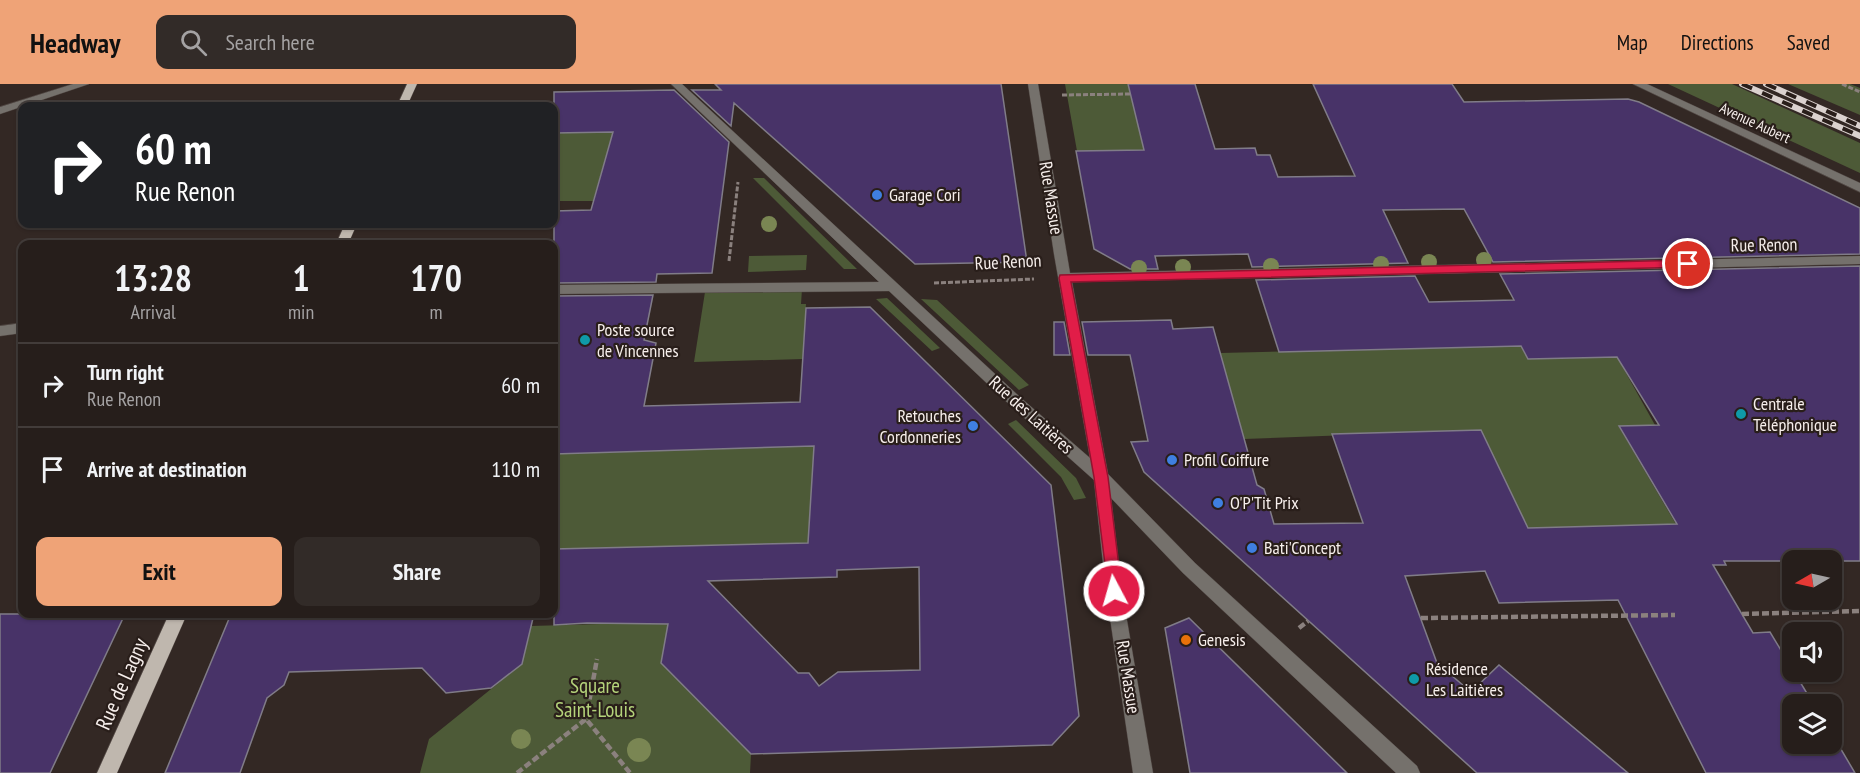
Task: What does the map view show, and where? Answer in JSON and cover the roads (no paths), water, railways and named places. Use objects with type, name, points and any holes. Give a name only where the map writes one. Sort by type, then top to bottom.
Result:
[{"type":"main road","points":[[404,102],[412,84]]},
{"type":"main road","name":"Rue de Lagny","points":[[107,773],[176,618]]},
{"type":"street","points":[[28,102],[84,84]]},
{"type":"street","name":"Rue des Laitières","points":[[676,84],[1016,402],[1101,477],[1189,568],[1410,773]]},
{"type":"street","name":"Avenue Aubert","points":[[1638,84],[1860,188]]},
{"type":"street","name":"Rue Massue","points":[[1034,90],[1101,477],[1114,591],[1143,773]]},
{"type":"street","points":[[0,111],[18,105]]},
{"type":"street","name":"Rue Renon","points":[[1065,278],[1860,261]]},
{"type":"street","points":[[558,290],[892,286]]},
{"type":"street","points":[[0,331],[18,329]]},
{"type":"railway","points":[[1742,84],[1860,136]]},
{"type":"railway","points":[[1766,84],[1860,126]]},
{"type":"place","name":"Garage Cori","points":[[877,195]]},
{"type":"place","name":"Poste source de Vincennes","points":[[585,340]]},
{"type":"place","name":"Centrale Téléphonique","points":[[1741,414]]},
{"type":"place","name":"Retouches Cordonneries","points":[[973,426]]},
{"type":"place","name":"Profil Coiffure","points":[[1172,460]]},
{"type":"place","name":"O'P'Tit Prix","points":[[1218,503]]},
{"type":"place","name":"Bati'Concept","points":[[1252,548]]},
{"type":"place","name":"Genesis","points":[[1186,640]]},
{"type":"place","name":"Résidence Les Laitières","points":[[1414,679]]},
{"type":"park label","name":"Square Saint-Louis","points":[[595,698]]}]
